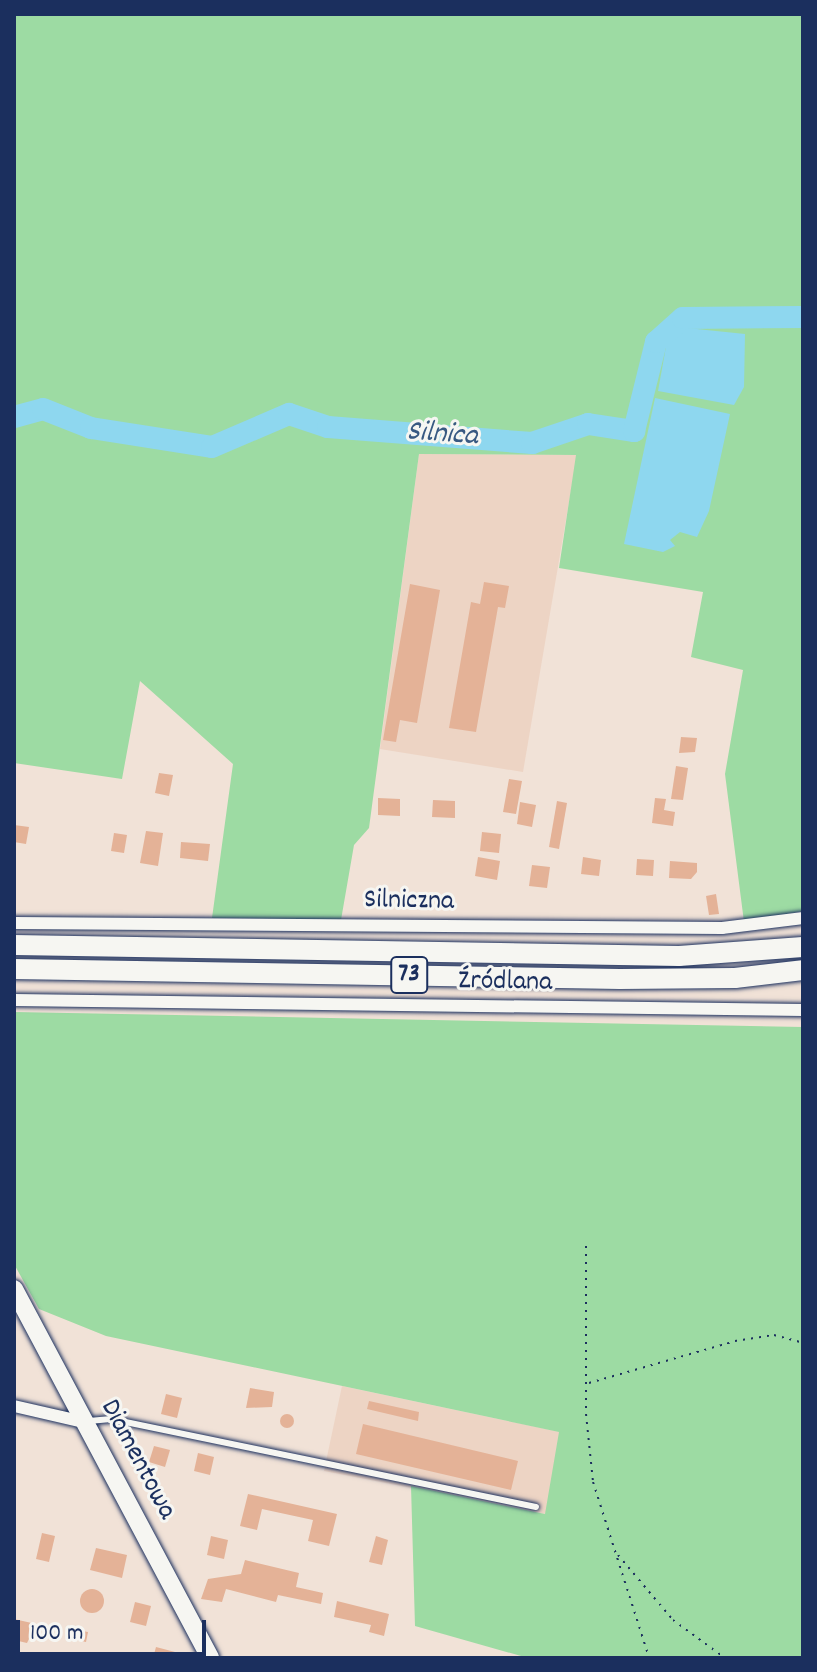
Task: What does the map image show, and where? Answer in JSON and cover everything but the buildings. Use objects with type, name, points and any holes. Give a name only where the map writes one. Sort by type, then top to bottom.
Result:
[{"type":"main road","name":"73","points":[[14,945],[679,956],[803,947]]},
{"type":"main road","name":"73","points":[[14,969],[620,979],[735,978],[803,970]]},
{"type":"street","name":"Silniczna","points":[[14,923],[722,928],[803,918]]},
{"type":"street","name":"Źródlana","points":[[14,1000],[803,1010]]},
{"type":"street","name":"Diamentowa","points":[[14,1289],[210,1658]]},
{"type":"street","points":[[14,1406],[84,1422]]},
{"type":"lane","points":[[84,1422],[111,1419],[536,1507]]},
{"type":"path","points":[[586,1246],[593,1482],[649,1658]]},
{"type":"path","points":[[588,1383],[735,1341],[774,1335],[803,1343]]},
{"type":"path","points":[[617,1554],[673,1620],[725,1658]]},
{"type":"shaded area","points":[[419,454],[577,455],[523,772],[380,749]]},
{"type":"shaded area","points":[[342,1386],[560,1432],[546,1514],[324,1471]]},
{"type":"green space","points":[[14,14],[803,14],[803,911],[744,922],[725,774],[743,670],[691,657],[703,592],[559,568],[576,455],[419,454],[369,828],[354,845],[341,920],[212,918],[233,764],[140,681],[122,779],[14,763]]},
{"type":"green space","points":[[14,1012],[803,1027],[803,1658],[528,1658],[415,1626],[411,1486],[545,1514],[559,1432],[106,1336],[39,1309],[14,1264]]},
{"type":"water","points":[[687,328],[745,334],[744,387],[734,405],[658,391],[667,341]]},
{"type":"water","points":[[655,398],[730,414],[709,511],[697,537],[680,532],[670,540],[675,546],[663,552],[624,544]]},
{"type":"waterway","name":"Silnica","points":[[14,417],[43,409],[91,428],[212,447],[289,414],[328,427],[532,443],[588,424],[634,431],[656,342],[683,318],[803,317]]}]
